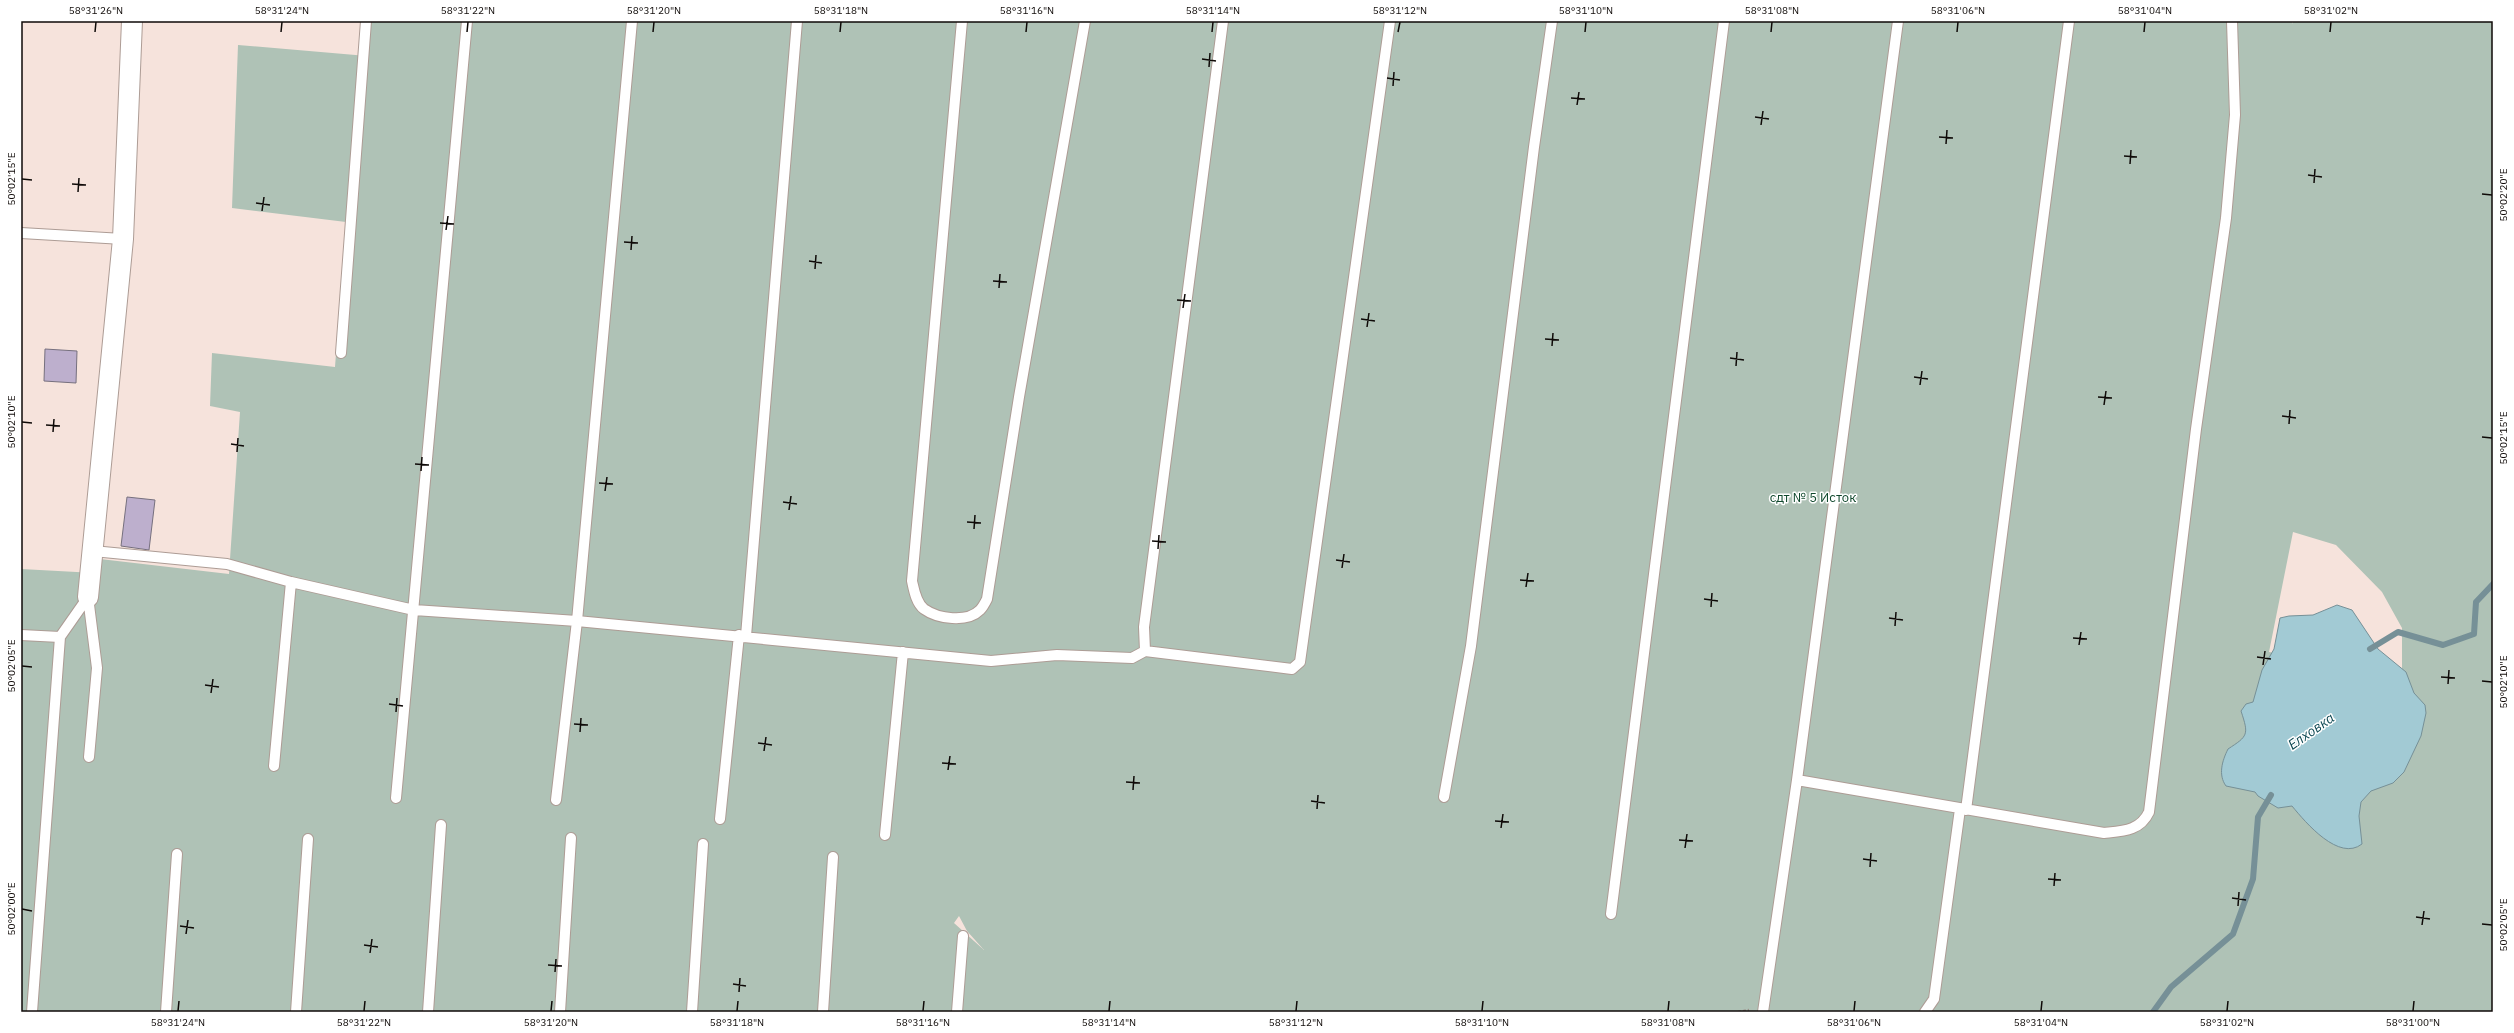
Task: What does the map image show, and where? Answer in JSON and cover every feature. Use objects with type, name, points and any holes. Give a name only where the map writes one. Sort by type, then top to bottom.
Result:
[{"type":"street","points":[[88,596],[123,239],[132,21]]},
{"type":"lane","points":[[341,353],[366,21]]},
{"type":"lane","points":[[396,798],[467,21]]},
{"type":"lane","points":[[556,800],[577,621],[632,21]]},
{"type":"lane","points":[[720,819],[742,636],[797,21]]},
{"type":"lane","points":[[962,21],[912,580],[915,596],[924,609],[939,616],[959,618],[971,616],[981,610],[987,599],[1019,397],[1085,21]]},
{"type":"lane","points":[[1145,651],[1144,627],[1162,479],[1223,21]]},
{"type":"lane","points":[[93,551],[227,564],[291,582],[414,610],[577,621],[991,661],[1057,655],[1132,658],[1145,651],[1292,669],[1300,662],[1390,21]]},
{"type":"lane","points":[[1444,797],[1471,646],[1534,146],[1552,21]]},
{"type":"lane","points":[[1611,914],[1724,21]]},
{"type":"lane","points":[[1763,1012],[1797,780],[1898,21]]},
{"type":"lane","points":[[1925,1012],[1934,999],[1963,809],[2069,21]]},
{"type":"lane","points":[[1797,780],[2104,833],[2136,828],[2145,821],[2149,812],[2196,429],[2226,218],[2235,115],[2232,21]]},
{"type":"lane","points":[[21,233],[123,239]]},
{"type":"lane","points":[[274,766],[291,582]]},
{"type":"lane","points":[[32,1012],[60,637],[88,596]]},
{"type":"lane","points":[[88,596],[96,668],[89,757]]},
{"type":"lane","points":[[21,635],[60,637]]},
{"type":"lane","points":[[885,835],[904,652]]},
{"type":"lane","points":[[428,1012],[441,825]]},
{"type":"lane","points":[[560,1012],[571,838]]},
{"type":"lane","points":[[296,1012],[308,840]]},
{"type":"lane","points":[[692,1012],[703,844]]},
{"type":"lane","points":[[166,1012],[177,854]]},
{"type":"lane","points":[[823,1012],[833,857]]},
{"type":"lane","points":[[957,1012],[963,936]]},
{"type":"green space","name":"сдт № 5 Исток","points":[[368,21],[2292,21],[2292,24],[2293,21],[2493,21],[2493,1012],[21,1012],[21,569],[95,573],[100,559],[229,574],[240,412],[210,406],[212,353],[335,367],[346,222],[232,208],[238,45],[367,56]],"holes":[[[2293,532],[2336,545],[2382,592],[2402,628],[2402,678],[2269,652]],[[959,916],[967,931],[984,950],[954,923]]]},
{"type":"water","points":[[2337,605],[2352,610],[2378,649],[2406,672],[2414,693],[2425,705],[2426,713],[2421,736],[2404,772],[2393,783],[2371,791],[2361,802],[2359,816],[2362,844],[2353,848],[2343,848],[2324,838],[2306,822],[2292,806],[2278,808],[2258,796],[2255,792],[2226,786],[2222,777],[2224,758],[2228,749],[2240,741],[2245,734],[2246,730],[2241,711],[2246,704],[2253,702],[2262,670],[2274,649],[2280,618],[2313,615]]},
{"type":"building","points":[[45,349],[77,351],[76,383],[44,381]]},
{"type":"building","points":[[127,497],[155,500],[149,550],[121,546]]},
{"type":"waterway","name":"Елховка","points":[[2370,649],[2398,632],[2443,645],[2474,634],[2476,602],[2493,584]]},
{"type":"waterway","name":"Елховка","points":[[2153,1012],[2171,987],[2233,934],[2253,879],[2258,817],[2271,795]]}]
